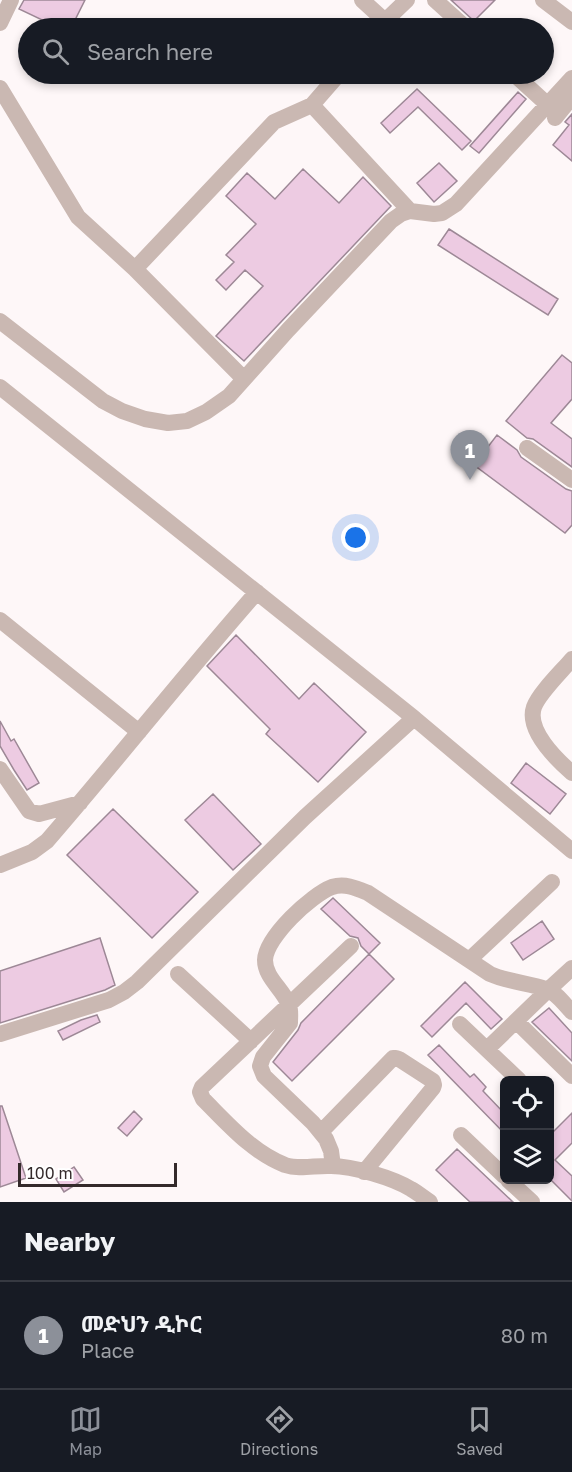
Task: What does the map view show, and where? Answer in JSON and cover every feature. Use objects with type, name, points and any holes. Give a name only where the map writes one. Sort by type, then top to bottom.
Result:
[{"type":"street","points":[[0,23],[11,0]]},
{"type":"street","points":[[362,0],[376,18]]},
{"type":"street","points":[[389,18],[407,0]]},
{"type":"street","points":[[435,0],[455,18]]},
{"type":"street","points":[[543,0],[572,22]]},
{"type":"street","points":[[551,111],[572,78]]},
{"type":"street","points":[[135,269],[273,122],[312,105],[330,84]]},
{"type":"street","points":[[524,84],[551,111]]},
{"type":"street","points":[[0,88],[78,217],[135,269],[244,380]]},
{"type":"street","points":[[0,321],[103,401],[145,419],[168,423],[187,421],[206,412],[229,396],[391,221],[401,214],[410,212],[434,214],[449,210],[551,111],[572,97]]},
{"type":"street","points":[[312,105],[410,212]]},
{"type":"street","points":[[0,387],[414,718],[572,851]]},
{"type":"street","points":[[527,447],[572,480]]},
{"type":"street","points":[[0,865],[32,852],[47,840],[257,592]]},
{"type":"street","points":[[3,627],[139,732]]},
{"type":"street","points":[[572,659],[537,699],[532,717],[545,745],[572,773]]},
{"type":"street","points":[[0,1035],[109,1000],[124,993],[305,816],[414,718]]},
{"type":"street","points":[[0,769],[29,811],[39,814],[80,802]]},
{"type":"street","points":[[469,960],[552,882]]},
{"type":"street","points":[[333,1166],[331,1151],[321,1132],[264,1076],[260,1066],[263,1057],[290,1023],[289,1005],[267,972],[266,952],[291,917],[318,895],[331,888],[344,885],[368,893],[490,974],[500,979],[548,990],[558,996],[572,1012]]},
{"type":"street","points":[[351,946],[202,1087],[200,1092],[202,1099],[256,1150],[287,1165],[355,1169],[410,1188],[430,1202]]},
{"type":"street","points":[[487,1049],[572,968]]},
{"type":"street","points":[[178,974],[251,1041]]},
{"type":"street","points":[[516,1021],[572,1076]]},
{"type":"street","points":[[460,1024],[515,1076]]},
{"type":"street","points":[[321,1132],[393,1059],[399,1059],[433,1081],[433,1088],[364,1172]]},
{"type":"street","points":[[461,1135],[500,1172]]},
{"type":"street","points":[[513,1184],[532,1202]]},
{"type":"building","points":[[24,0],[85,0],[76,18],[38,18],[19,9]]},
{"type":"building","points":[[451,0],[495,0],[477,18],[471,18]]},
{"type":"building","points":[[417,89],[471,141],[462,150],[418,107],[390,133],[381,123]]},
{"type":"building","points":[[518,92],[526,99],[479,153],[470,146]]},
{"type":"building","points":[[572,114],[572,161],[553,145],[569,125],[565,122]]},
{"type":"building","points":[[439,163],[457,181],[434,202],[417,183]]},
{"type":"building","points":[[303,169],[339,203],[363,177],[391,206],[244,361],[216,336],[263,286],[245,270],[226,290],[216,280],[234,262],[226,255],[256,224],[226,196],[247,173],[275,199]]},
{"type":"building","points":[[449,229],[558,299],[548,315],[438,245]]},
{"type":"building","points":[[562,355],[572,363],[572,399],[551,423],[572,439],[572,467],[533,439],[527,438],[506,421]]},
{"type":"building","points":[[497,435],[517,450],[521,457],[572,491],[572,525],[565,533],[474,465]]},
{"type":"building","points":[[236,635],[299,699],[314,683],[366,732],[318,782],[266,734],[270,729],[207,666]]},
{"type":"building","points":[[0,721],[11,741],[14,739],[39,783],[27,790],[0,746]]},
{"type":"building","points":[[526,763],[566,794],[550,814],[511,783]]},
{"type":"building","points":[[213,794],[261,844],[233,870],[185,820]]},
{"type":"building","points":[[113,809],[198,892],[152,938],[67,855]]},
{"type":"building","points":[[333,898],[380,943],[369,954],[361,946],[358,938],[350,936],[321,909]]},
{"type":"building","points":[[542,921],[554,939],[523,960],[511,943]]},
{"type":"building","points":[[100,938],[115,985],[0,1023],[0,971]]},
{"type":"building","points":[[369,954],[394,979],[292,1081],[273,1062],[301,1023]]},
{"type":"building","points":[[465,982],[502,1019],[491,1029],[466,1003],[432,1037],[421,1026]]},
{"type":"building","points":[[549,1008],[572,1033],[572,1061],[532,1022]]},
{"type":"building","points":[[97,1015],[100,1022],[63,1040],[58,1031]]},
{"type":"building","points":[[439,1045],[470,1077],[474,1074],[486,1087],[483,1091],[500,1109],[500,1129],[428,1055]]},
{"type":"building","points":[[0,1106],[2,1106],[26,1178],[0,1187]]},
{"type":"building","points":[[134,1111],[142,1119],[127,1136],[118,1128]]},
{"type":"building","points":[[572,1113],[572,1143],[555,1160],[572,1176],[572,1201],[554,1183],[554,1131]]},
{"type":"building","points":[[457,1149],[513,1202],[470,1202],[436,1170]]},
{"type":"building","points":[[74,1167],[83,1180],[64,1192],[56,1179]]},
{"type":"place","name":"መድህን ዲኮር","points":[[470,480]]}]
